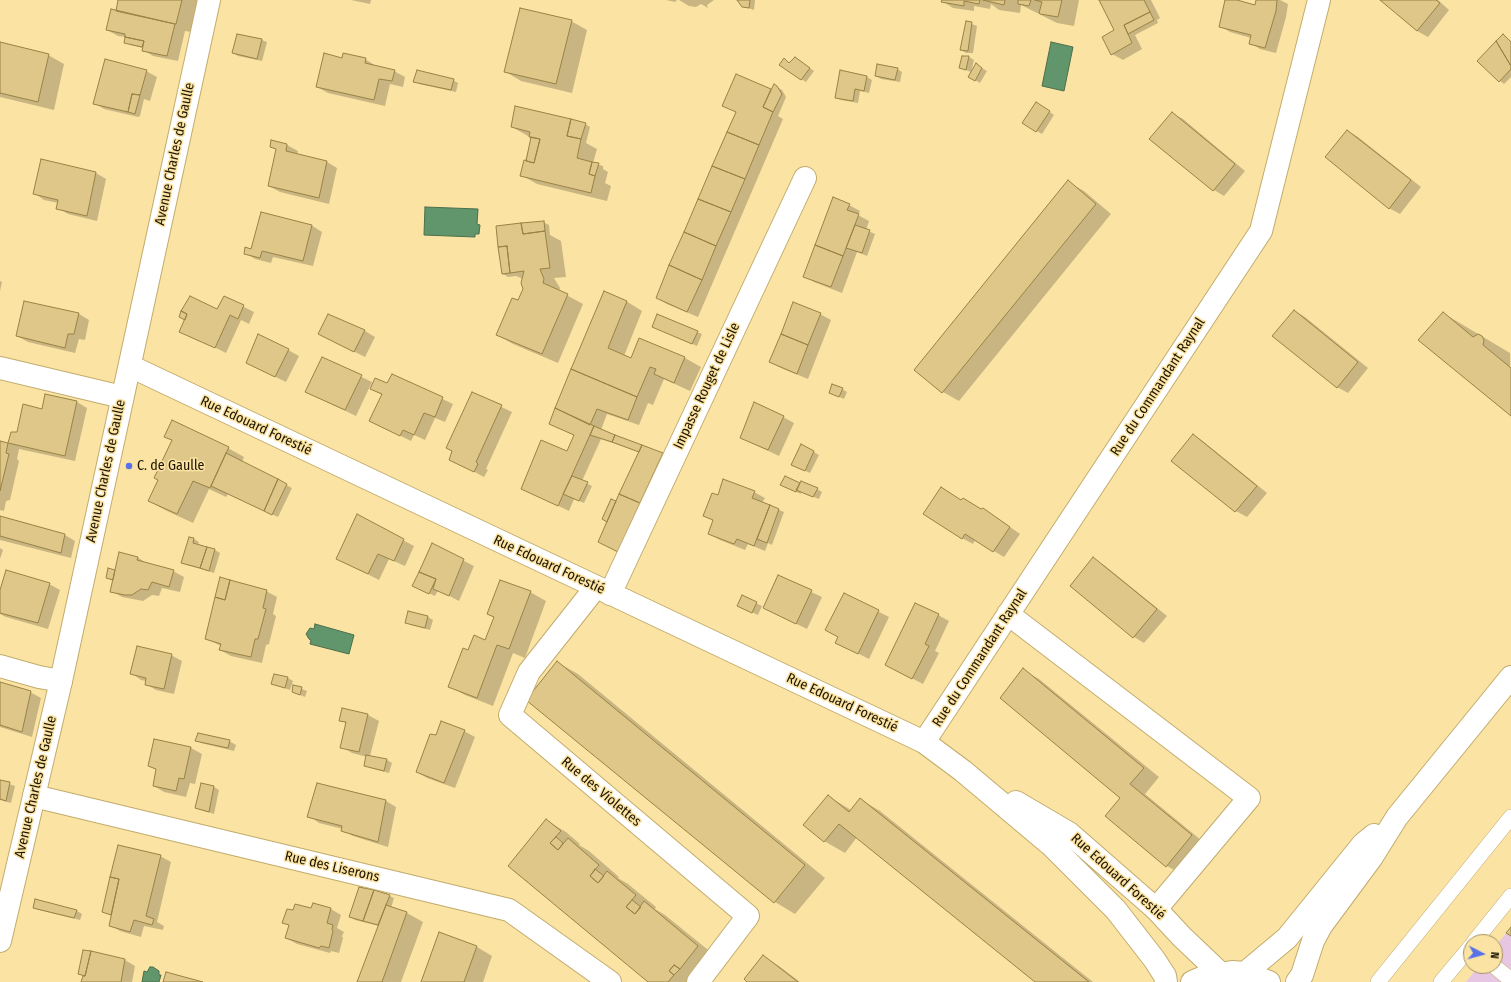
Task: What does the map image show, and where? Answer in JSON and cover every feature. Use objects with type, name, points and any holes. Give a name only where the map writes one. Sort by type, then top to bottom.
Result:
[{"type":"street","name":"Avenue Charles de Gaulle","points":[[0,941],[61,681],[209,0]]},
{"type":"street","name":"Rue du Commandant Raynal","points":[[924,742],[1261,231],[1319,0]]},
{"type":"street","name":"Impasse Rouget de Lisle","points":[[603,590],[805,178]]},
{"type":"street","name":"Rue Edouard Forestié","points":[[130,366],[924,742],[963,770],[1051,845],[1116,910],[1166,976],[1166,982]]},
{"type":"street","points":[[0,368],[122,397]]},
{"type":"street","name":"Rue des Violettes","points":[[603,590],[529,672],[510,715],[748,916],[698,982]]},
{"type":"street","points":[[1008,614],[1249,798],[1156,909]]},
{"type":"street","points":[[0,666],[39,677],[61,681]]},
{"type":"street","points":[[1297,982],[1302,975],[1313,941],[1321,926],[1372,857],[1397,817],[1511,677]]},
{"type":"street","name":"Rue Edouard Forestié","points":[[963,770],[1069,833],[1156,909],[1182,938],[1220,973]]},
{"type":"street","name":"Rue des Liserons","points":[[34,796],[510,910],[610,982]]},
{"type":"street","points":[[1245,973],[1287,938],[1363,844],[1397,817]]},
{"type":"street","points":[[1192,982],[1206,976],[1220,973],[1245,973],[1269,982]]},
{"type":"lane","points":[[1378,982],[1511,816]]},
{"type":"lane","points":[[1480,934],[1511,896]]},
{"type":"lane","points":[[1441,982],[1463,956]]},
{"type":"lane","points":[[1503,973],[1511,980]]},
{"type":"shaded area","points":[[1051,42],[1073,47],[1064,91],[1042,86]]},
{"type":"shaded area","points":[[425,207],[478,209],[477,224],[480,225],[479,234],[475,234],[475,237],[424,235]]},
{"type":"shaded area","points":[[315,624],[354,635],[349,654],[310,644],[311,640],[306,634],[310,628],[314,629]]},
{"type":"shaded area","points":[[1511,927],[1511,982],[1466,982],[1472,974],[1503,974],[1503,937]]},
{"type":"shaded area","points":[[150,967],[153,967],[159,971],[159,975],[161,975],[159,982],[142,982],[144,971],[147,972]]},
{"type":"building","points":[[118,0],[182,0],[175,24],[116,11]]},
{"type":"building","points":[[737,0],[750,0],[749,8],[742,7]]},
{"type":"building","points":[[942,0],[980,0],[979,4],[964,1],[964,6],[941,2]]},
{"type":"building","points":[[983,0],[1005,0],[1004,5]]},
{"type":"building","points":[[1018,0],[1031,0],[1029,6],[1018,4]]},
{"type":"building","points":[[1035,0],[1062,0],[1058,17],[1040,14],[1042,2]]},
{"type":"building","points":[[1099,0],[1144,0],[1150,12],[1124,25],[1132,43],[1111,55],[1102,37],[1114,30]]},
{"type":"building","points":[[1225,0],[1237,0],[1255,5],[1256,0],[1277,0],[1276,11],[1265,48],[1249,44],[1251,35],[1219,27]]},
{"type":"building","points":[[1380,0],[1436,0],[1440,3],[1417,31]]},
{"type":"building","points":[[520,8],[572,20],[556,84],[504,72]]},
{"type":"building","points":[[111,9],[175,24],[167,56],[142,51],[144,41],[125,37],[125,34],[106,30]]},
{"type":"building","points":[[1150,12],[1154,20],[1128,34],[1124,25]]},
{"type":"building","points":[[966,21],[972,22],[968,51],[960,50]]},
{"type":"building","points":[[237,34],[262,39],[257,59],[232,53]]},
{"type":"building","points":[[1503,34],[1511,42],[1511,66],[1496,41]]},
{"type":"building","points":[[125,37],[144,41],[142,47],[124,43]]},
{"type":"building","points":[[1496,41],[1511,66],[1511,69],[1499,82],[1477,61]]},
{"type":"building","points":[[0,42],[49,54],[38,102],[0,93]]},
{"type":"building","points":[[324,53],[342,58],[343,53],[366,58],[365,63],[395,70],[392,81],[379,79],[374,100],[316,87]]},
{"type":"building","points":[[962,56],[969,56],[966,70],[959,68]]},
{"type":"building","points":[[795,57],[810,68],[801,80],[779,65],[784,58],[789,63]]},
{"type":"building","points":[[105,59],[147,70],[140,95],[132,94],[128,112],[93,104]]},
{"type":"building","points":[[976,63],[982,68],[975,81],[968,77]]},
{"type":"building","points":[[877,64],[898,68],[895,80],[875,76]]},
{"type":"building","points":[[417,70],[454,79],[451,90],[413,82]]},
{"type":"building","points":[[840,70],[867,76],[864,91],[855,89],[853,101],[835,98]]},
{"type":"building","points":[[736,74],[771,89],[763,107],[773,112],[759,145],[727,132],[736,112],[722,106]]},
{"type":"building","points":[[774,84],[782,94],[773,112],[763,107]]},
{"type":"building","points":[[132,94],[140,95],[135,114],[128,112]]},
{"type":"building","points":[[1036,102],[1050,111],[1036,132],[1022,123]]},
{"type":"building","points":[[515,106],[571,119],[567,136],[581,139],[577,158],[592,162],[589,174],[595,176],[591,193],[520,176],[524,160],[534,163],[540,139],[529,137],[530,132],[511,127]]},
{"type":"building","points":[[1172,112],[1235,164],[1213,191],[1149,139]]},
{"type":"building","points":[[571,119],[586,123],[581,139],[567,136]]},
{"type":"building","points":[[1347,130],[1411,180],[1389,209],[1325,157]]},
{"type":"building","points":[[727,132],[759,145],[745,179],[712,166]]},
{"type":"building","points":[[531,137],[540,139],[534,163],[526,161]]},
{"type":"building","points":[[271,140],[287,144],[286,151],[327,161],[319,198],[268,186],[276,149],[270,147]]},
{"type":"building","points":[[41,159],[96,172],[87,216],[56,209],[58,200],[33,194]]},
{"type":"building","points":[[592,162],[599,163],[595,176],[589,174]]},
{"type":"building","points":[[712,166],[745,179],[731,212],[698,199]]},
{"type":"building","points":[[1068,180],[1096,204],[942,393],[914,370]]},
{"type":"building","points":[[833,197],[850,204],[847,210],[859,214],[843,256],[815,245]]},
{"type":"building","points":[[698,199],[731,212],[716,246],[684,232]]},
{"type":"building","points":[[261,212],[312,225],[303,261],[262,251],[260,258],[244,254],[245,247],[251,249]]},
{"type":"building","points":[[544,221],[545,231],[523,234],[521,223]]},
{"type":"building","points":[[521,223],[523,234],[545,231],[550,268],[540,269],[544,279],[543,283],[568,294],[542,354],[496,335],[512,298],[518,300],[523,289],[521,283],[524,271],[510,273],[507,246],[498,247],[496,226]]},
{"type":"building","points":[[855,225],[870,230],[862,253],[846,248]]},
{"type":"building","points":[[684,232],[716,246],[702,280],[669,265]]},
{"type":"building","points":[[815,245],[843,256],[831,287],[803,277]]},
{"type":"building","points":[[507,246],[510,273],[502,274],[498,247]]},
{"type":"building","points":[[669,265],[702,280],[687,312],[656,298]]},
{"type":"building","points":[[604,291],[627,301],[608,348],[631,358],[639,338],[685,357],[674,383],[654,374],[656,369],[650,367],[637,397],[571,369]]},
{"type":"building","points":[[190,296],[217,309],[224,296],[244,305],[238,319],[230,315],[215,348],[179,332],[187,314],[181,311]]},
{"type":"building","points":[[24,301],[79,313],[74,334],[68,334],[65,348],[16,336]]},
{"type":"building","points":[[793,302],[821,313],[808,345],[781,334]]},
{"type":"building","points":[[1294,310],[1358,362],[1337,388],[1272,336]]},
{"type":"building","points":[[181,311],[187,314],[185,320],[179,317]]},
{"type":"building","points":[[1443,312],[1473,337],[1478,334],[1482,336],[1484,340],[1483,345],[1511,368],[1511,416],[1418,340]]},
{"type":"building","points":[[328,314],[365,330],[354,352],[318,334]]},
{"type":"building","points":[[657,314],[698,331],[692,344],[652,327]]},
{"type":"building","points":[[258,334],[289,349],[275,377],[246,363]]},
{"type":"building","points":[[781,334],[808,345],[797,374],[769,362]]},
{"type":"building","points":[[322,357],[362,375],[345,410],[305,392]]},
{"type":"building","points":[[571,369],[637,397],[628,420],[597,409],[590,425],[555,408]]},
{"type":"building","points":[[392,374],[443,397],[435,417],[424,413],[414,435],[403,430],[400,436],[369,421],[382,394],[370,389],[375,378],[387,383]]},
{"type":"building","points":[[832,384],[843,388],[839,397],[829,393]]},
{"type":"building","points":[[472,392],[502,405],[476,462],[478,464],[474,472],[449,460],[452,451],[446,448]]},
{"type":"building","points":[[45,394],[77,401],[65,456],[8,443],[11,432],[17,432],[23,404],[42,409]]},
{"type":"building","points":[[754,402],[784,416],[768,450],[740,438]]},
{"type":"building","points":[[555,408],[594,426],[558,506],[521,489],[541,440],[567,451],[574,435],[549,424]]},
{"type":"building","points":[[172,420],[229,447],[210,488],[193,481],[177,514],[148,501],[158,480],[154,478],[172,440],[164,437]]},
{"type":"building","points":[[594,426],[615,435],[612,442],[590,435]]},
{"type":"building","points":[[1193,434],[1257,486],[1235,512],[1171,461]]},
{"type":"building","points":[[615,435],[642,445],[639,452],[612,442]]},
{"type":"building","points":[[0,441],[8,443],[6,453],[9,454],[0,491]]},
{"type":"building","points":[[801,444],[814,451],[805,471],[791,465]]},
{"type":"building","points":[[642,445],[663,453],[640,503],[619,494]]},
{"type":"building","points":[[226,453],[278,479],[264,511],[211,486]]},
{"type":"building","points":[[572,476],[588,482],[579,501],[563,494]]},
{"type":"building","points":[[785,476],[800,483],[796,492],[780,485]]},
{"type":"building","points":[[278,479],[287,484],[272,515],[264,511]]},
{"type":"building","points":[[723,479],[755,491],[752,498],[770,505],[754,546],[737,539],[734,544],[708,534],[713,520],[703,516],[712,493],[718,495]]},
{"type":"building","points":[[801,481],[818,488],[813,497],[796,490]]},
{"type":"building","points":[[941,487],[961,500],[963,498],[981,509],[983,508],[1010,527],[993,552],[965,534],[962,539],[923,514]]},
{"type":"building","points":[[619,494],[640,503],[618,552],[598,542]]},
{"type":"building","points":[[611,499],[616,501],[607,522],[602,519]]},
{"type":"building","points":[[770,505],[779,509],[767,543],[757,539]]},
{"type":"building","points":[[357,514],[404,539],[394,561],[378,554],[368,574],[336,559]]},
{"type":"building","points":[[0,516],[65,534],[61,553],[0,536]]},
{"type":"building","points":[[189,537],[194,538],[193,543],[207,547],[200,568],[181,563]]},
{"type":"building","points":[[432,543],[464,559],[449,596],[433,589],[436,579],[419,572]]},
{"type":"building","points":[[207,547],[215,549],[209,571],[200,568]]},
{"type":"building","points":[[119,552],[138,557],[137,560],[174,570],[169,587],[152,582],[148,590],[141,589],[132,595],[110,592]]},
{"type":"building","points":[[1093,557],[1157,609],[1133,638],[1070,586]]},
{"type":"building","points":[[108,568],[115,570],[113,580],[106,578]]},
{"type":"building","points":[[6,570],[50,583],[38,623],[0,613],[0,590]]},
{"type":"building","points":[[419,572],[436,579],[429,594],[412,586]]},
{"type":"building","points":[[778,575],[812,590],[796,624],[763,608]]},
{"type":"building","points":[[220,577],[230,580],[225,600],[215,597]]},
{"type":"building","points":[[230,580],[267,590],[263,608],[266,609],[258,639],[255,639],[251,657],[219,650],[221,644],[205,639],[215,597],[225,600]]},
{"type":"building","points":[[500,580],[531,591],[509,649],[497,645],[477,698],[448,687],[463,648],[468,650],[474,635],[485,640],[494,617],[487,614]]},
{"type":"building","points":[[844,593],[879,610],[858,654],[835,643],[838,637],[825,630]]},
{"type":"building","points":[[742,595],[757,602],[752,613],[737,606]]},
{"type":"building","points":[[915,603],[939,614],[925,644],[929,646],[912,679],[885,665]]},
{"type":"building","points":[[408,611],[428,616],[425,628],[405,623]]},
{"type":"building","points":[[137,646],[172,654],[164,689],[145,685],[146,678],[130,674]]},
{"type":"building","points":[[557,661],[805,865],[774,903],[526,700]]},
{"type":"building","points":[[1023,668],[1144,768],[1130,784],[1192,835],[1166,867],[1105,816],[1120,798],[1000,698]]},
{"type":"building","points":[[274,674],[288,677],[285,688],[271,684]]},
{"type":"building","points":[[0,682],[31,691],[22,732],[0,725]]},
{"type":"building","points":[[293,685],[302,687],[300,695],[292,692]]},
{"type":"building","points":[[342,708],[368,714],[359,752],[340,748],[346,722],[339,721]]},
{"type":"building","points":[[441,721],[465,730],[444,783],[416,772],[430,734],[436,735]]},
{"type":"building","points":[[198,733],[230,740],[228,748],[195,741]]},
{"type":"building","points":[[154,739],[191,747],[184,779],[179,778],[176,791],[153,786],[156,769],[148,766]]},
{"type":"building","points":[[366,755],[387,759],[384,771],[364,766]]},
{"type":"building","points":[[0,780],[10,782],[6,801],[0,799]]},
{"type":"building","points":[[201,783],[214,786],[209,812],[195,808]]},
{"type":"building","points":[[317,783],[386,800],[378,842],[341,831],[342,826],[307,817]]},
{"type":"building","points":[[828,795],[849,812],[860,798],[1089,982],[1035,982],[839,824],[824,842],[803,825]]},
{"type":"building","points":[[546,819],[561,831],[550,843],[558,850],[568,838],[599,865],[590,876],[598,883],[607,871],[636,895],[626,907],[635,914],[644,901],[698,946],[680,969],[674,965],[669,971],[674,975],[668,982],[648,982],[508,866]]},
{"type":"building","points":[[556,837],[563,843],[558,850],[550,843]]},
{"type":"building","points":[[118,845],[161,855],[146,916],[154,919],[152,925],[134,920],[130,932],[109,926],[119,879],[110,877]]},
{"type":"building","points":[[595,869],[604,876],[598,883],[590,876]]},
{"type":"building","points":[[110,877],[119,879],[111,915],[102,912]]},
{"type":"building","points":[[359,887],[374,890],[363,921],[349,917]]},
{"type":"building","points":[[374,890],[390,895],[378,925],[363,921]]},
{"type":"building","points":[[35,899],[77,910],[74,918],[33,908]]},
{"type":"building","points":[[632,900],[641,907],[635,914],[626,907]]},
{"type":"building","points":[[313,903],[331,908],[327,923],[333,925],[329,948],[321,946],[319,948],[285,938],[289,925],[282,923],[287,909],[293,910],[295,904],[311,908]]},
{"type":"building","points":[[386,905],[407,912],[382,982],[357,982]]},
{"type":"building","points":[[1511,927],[1511,936],[1506,933]]},
{"type":"building","points":[[439,932],[477,946],[464,982],[421,982]]},
{"type":"building","points":[[83,950],[91,951],[85,976],[78,974]]},
{"type":"building","points":[[91,951],[125,959],[121,982],[81,982],[83,976],[85,976]]},
{"type":"building","points":[[763,955],[798,982],[747,982],[744,979]]},
{"type":"building","points":[[674,965],[680,969],[674,975],[669,971]]},
{"type":"building","points":[[166,972],[203,982],[163,982]]},
{"type":"place","name":"C. de Gaulle","points":[[129,466]]}]
